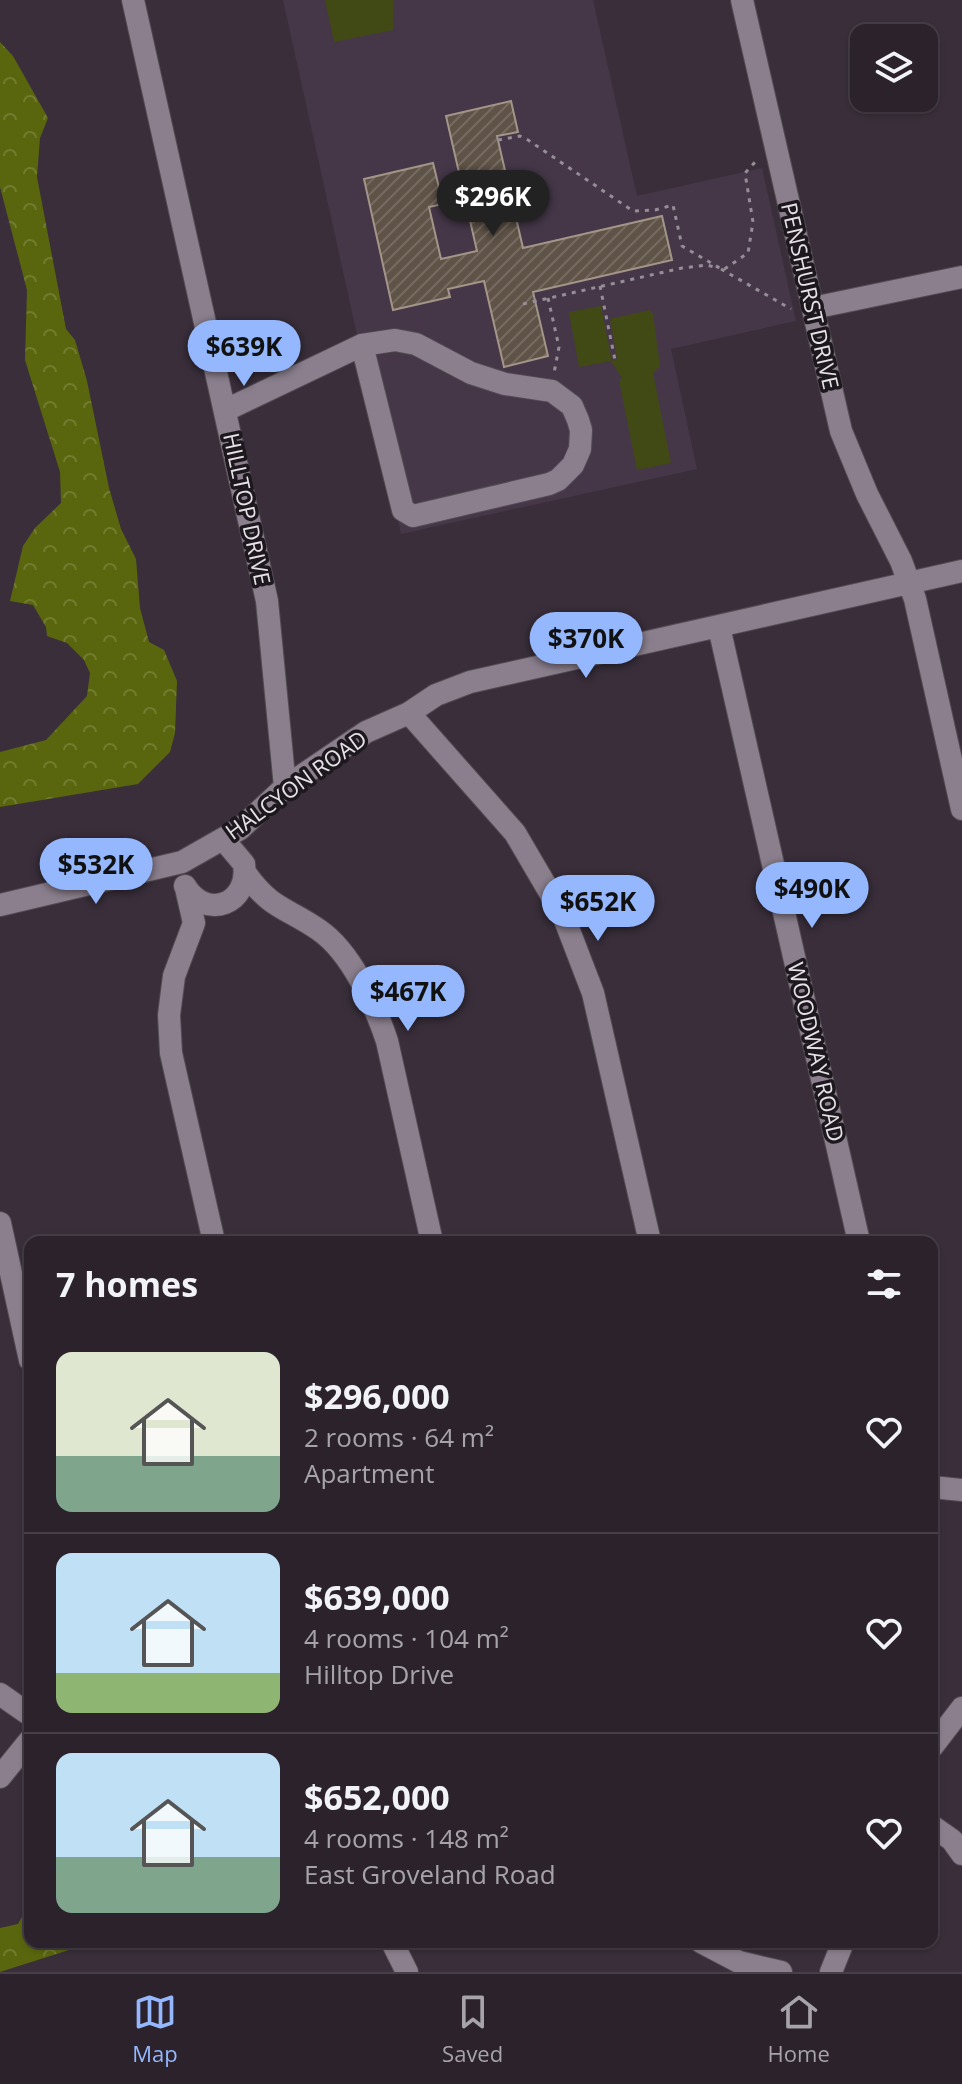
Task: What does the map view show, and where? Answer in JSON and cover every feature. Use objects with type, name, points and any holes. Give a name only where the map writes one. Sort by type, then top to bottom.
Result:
[{"type":"street","name":"HILLTOP DRIVE","points":[[133,0],[267,601],[285,787]]},
{"type":"street","name":"PENSHURST DRIVE","points":[[742,0],[802,308],[841,431],[867,494],[901,561],[915,599],[962,809]]},
{"type":"street","points":[[802,308],[962,277]]},
{"type":"street","points":[[226,410],[362,345],[376,341],[406,341],[471,373],[505,384],[552,391],[572,406],[581,430],[580,449],[569,471],[549,484],[410,516],[403,510],[362,345]]},
{"type":"street","name":"HALCYON ROAD","points":[[0,905],[182,862],[240,829],[285,787],[366,732],[409,713],[436,695],[470,682],[962,571]]},
{"type":"street","name":"WOODWAY ROAD","points":[[719,627],[858,1236]]},
{"type":"street","points":[[409,713],[515,833],[563,915],[593,993],[649,1236]]},
{"type":"street","points":[[194,923],[226,902],[244,885],[244,864],[223,839]]},
{"type":"street","points":[[182,862],[182,878],[194,923],[174,976],[169,1015],[171,1053],[213,1236]]},
{"type":"street","points":[[246,874],[266,900],[321,931],[351,965],[376,1009],[387,1041],[431,1236]]},
{"type":"street","points":[[186,888],[200,902],[210,905],[266,900]]},
{"type":"street","points":[[0,1223],[24,1333]]},
{"type":"street","points":[[938,1484],[962,1490]]},
{"type":"street","points":[[0,1694],[24,1711]]},
{"type":"street","points":[[938,1739],[962,1708]]},
{"type":"street","points":[[0,1777],[24,1747]]},
{"type":"street","points":[[938,1830],[952,1840],[962,1854]]},
{"type":"street","points":[[395,1948],[407,1972]]},
{"type":"street","points":[[712,1948],[739,1962],[781,1972]]},
{"type":"street","points":[[831,1972],[841,1948]]},
{"type":"path","points":[[498,140],[520,136],[528,140],[633,211],[673,205],[682,246],[723,270],[802,308]]},
{"type":"path","points":[[723,270],[748,253],[753,222],[745,173],[758,159]]},
{"type":"path","points":[[523,304],[682,268],[707,265],[723,270]]},
{"type":"path","points":[[600,286],[615,360]]},
{"type":"path","points":[[548,298],[559,347],[552,391]]},
{"type":"shaded area","points":[[283,0],[593,0],[637,196],[762,168],[796,321],[671,349],[697,469],[401,534]]},
{"type":"green space","points":[[325,0],[394,0],[393,30],[334,42]]},
{"type":"green space","points":[[0,42],[13,56],[48,118],[40,138],[37,177],[66,329],[75,340],[87,381],[109,488],[121,529],[136,559],[140,608],[149,642],[164,650],[177,681],[175,733],[170,752],[138,784],[0,807],[0,752],[46,740],[87,696],[90,673],[84,660],[67,643],[47,636],[46,627],[33,605],[10,601],[23,546],[35,528],[61,503],[60,472],[25,360],[27,290],[0,187]]},
{"type":"green space","points":[[601,306],[612,361],[617,359],[610,319],[649,310],[653,314],[660,366],[653,373],[671,463],[637,470],[619,380],[622,378],[611,361],[579,367],[569,312]]},
{"type":"green space","points":[[24,1913],[24,1948],[75,1948],[0,1972],[0,1928],[18,1924]]},
{"type":"building","points":[[511,101],[518,132],[497,136],[523,248],[662,216],[672,260],[533,292],[548,356],[504,367],[484,281],[448,289],[450,297],[393,310],[364,179],[433,163],[443,204],[429,207],[441,259],[477,251],[446,116]]}]
